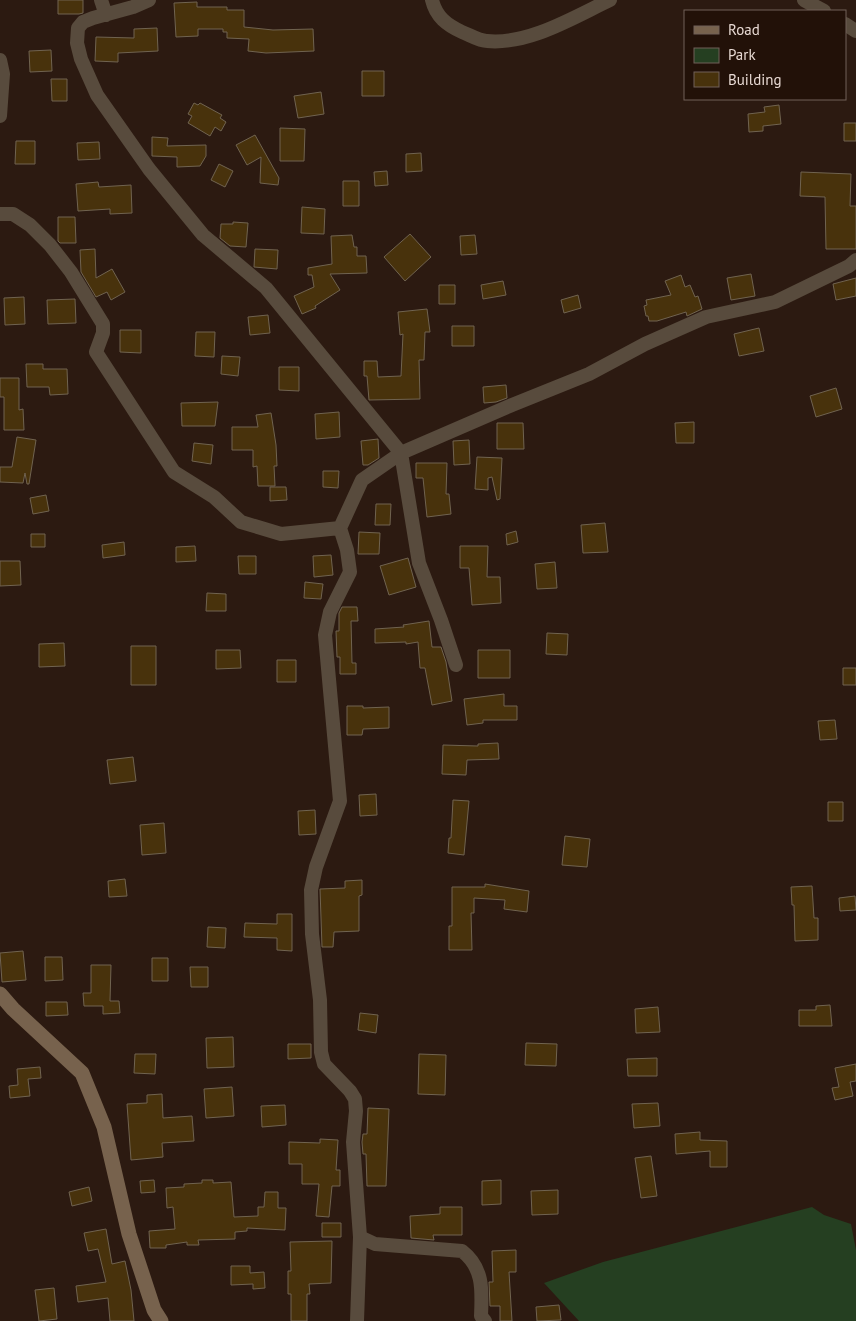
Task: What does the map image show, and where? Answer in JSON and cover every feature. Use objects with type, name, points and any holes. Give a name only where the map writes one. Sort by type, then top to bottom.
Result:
[{"type":"main road","points":[[0,994],[82,1073],[104,1127],[129,1234],[154,1310],[161,1321]]},
{"type":"street","points":[[101,0],[106,15]]},
{"type":"street","points":[[149,0],[93,18],[83,22],[78,28],[77,43],[81,59],[97,95],[148,169],[203,235],[266,288],[401,453],[419,563],[456,665]]},
{"type":"street","points":[[432,0],[434,8],[448,26],[486,41],[514,40],[551,28],[610,0]]},
{"type":"street","points":[[804,0],[822,10]]},
{"type":"street","points":[[0,60],[3,74],[0,116]]},
{"type":"street","points":[[0,214],[13,214],[30,225],[50,245],[71,272],[102,324],[102,333],[96,352],[100,360],[174,472],[214,496],[241,522],[281,534],[340,528]]},
{"type":"street","points":[[362,1321],[360,1237],[353,1142],[356,1111],[355,1098],[324,1064],[321,1052],[320,1000],[312,934],[311,890],[316,867],[340,801],[325,634],[330,612],[350,572],[347,550],[340,528],[362,480],[401,453],[589,374],[645,344],[706,317],[775,302],[849,266],[856,260]]},
{"type":"street","points":[[357,1321],[360,1237]]},
{"type":"street","points":[[360,1237],[375,1244],[462,1251],[470,1256],[482,1286],[481,1316],[485,1321]]},
{"type":"green space","points":[[812,1207],[824,1215],[851,1224],[856,1250],[856,1321],[579,1321],[544,1283],[603,1262]]},
{"type":"building","points":[[58,0],[83,0],[83,13],[58,14]]},
{"type":"building","points":[[197,2],[197,7],[227,7],[227,10],[244,10],[244,27],[273,30],[313,29],[314,51],[266,53],[248,51],[249,39],[227,38],[227,32],[223,32],[223,29],[198,29],[198,36],[176,37],[174,3]]},
{"type":"building","points":[[157,28],[158,51],[118,53],[118,62],[95,61],[96,37],[134,38],[134,29]]},
{"type":"building","points":[[51,50],[52,71],[30,72],[29,51]]},
{"type":"building","points":[[362,71],[384,71],[384,96],[362,96]]},
{"type":"building","points":[[51,79],[67,79],[67,101],[52,101]]},
{"type":"building","points":[[321,92],[324,114],[298,118],[294,96]]},
{"type":"building","points":[[194,103],[198,105],[200,103],[222,115],[220,118],[226,122],[221,131],[215,127],[210,136],[188,123],[192,116],[188,114]]},
{"type":"building","points":[[779,105],[781,124],[763,126],[763,131],[749,132],[748,114],[765,112],[764,107]]},
{"type":"building","points":[[844,123],[856,123],[856,141],[844,141]]},
{"type":"building","points":[[280,128],[305,129],[304,161],[280,161]]},
{"type":"building","points":[[255,135],[279,178],[278,185],[260,183],[261,157],[247,165],[236,145]]},
{"type":"building","points":[[152,137],[168,138],[167,146],[206,145],[206,156],[200,166],[177,167],[177,157],[152,156]]},
{"type":"building","points":[[16,141],[35,141],[35,164],[15,164]]},
{"type":"building","points":[[99,142],[100,159],[78,160],[77,143]]},
{"type":"building","points":[[421,153],[422,171],[406,172],[406,154]]},
{"type":"building","points":[[219,164],[233,171],[225,187],[211,180]]},
{"type":"building","points":[[387,171],[388,185],[375,186],[374,172]]},
{"type":"building","points":[[801,172],[851,174],[850,206],[856,206],[856,249],[826,249],[825,197],[800,196]]},
{"type":"building","points":[[343,181],[359,181],[359,206],[343,206]]},
{"type":"building","points":[[98,182],[99,187],[131,185],[132,213],[110,214],[110,209],[78,211],[76,184]]},
{"type":"building","points":[[302,207],[325,209],[324,234],[301,233]]},
{"type":"building","points":[[58,217],[75,217],[76,243],[60,243],[58,241]]},
{"type":"building","points":[[233,222],[248,223],[246,247],[230,246],[220,238],[221,224],[233,224]]},
{"type":"building","points":[[410,234],[431,257],[405,281],[384,257]]},
{"type":"building","points":[[352,235],[354,247],[357,247],[357,256],[366,256],[367,273],[330,274],[340,290],[315,306],[316,308],[302,314],[294,296],[314,287],[312,275],[308,275],[308,268],[332,264],[331,236]]},
{"type":"building","points":[[475,235],[477,254],[461,255],[460,236]]},
{"type":"building","points":[[95,249],[96,278],[112,269],[125,292],[111,300],[107,292],[96,297],[81,272],[80,250]]},
{"type":"building","points":[[255,249],[278,250],[277,269],[254,267]]},
{"type":"building","points":[[751,274],[755,296],[731,300],[727,278]]},
{"type":"building","points":[[681,275],[685,287],[690,285],[695,297],[698,296],[702,309],[687,316],[686,312],[657,321],[649,321],[644,306],[647,305],[646,300],[671,295],[665,281]]},
{"type":"building","points":[[856,278],[856,296],[836,300],[833,284]]},
{"type":"building","points":[[503,281],[506,295],[483,299],[481,285]]},
{"type":"building","points":[[439,285],[455,285],[455,304],[439,304]]},
{"type":"building","points":[[578,295],[581,308],[564,313],[561,300]]},
{"type":"building","points":[[24,297],[25,324],[5,325],[4,298]]},
{"type":"building","points":[[75,299],[76,323],[48,324],[47,300]]},
{"type":"building","points":[[427,309],[430,332],[425,332],[424,360],[419,360],[420,399],[369,400],[367,376],[364,376],[364,361],[377,361],[378,377],[401,376],[403,334],[400,335],[398,312]]},
{"type":"building","points":[[268,315],[270,333],[250,335],[248,317]]},
{"type":"building","points":[[452,326],[474,326],[474,346],[452,346]]},
{"type":"building","points":[[759,328],[764,351],[739,356],[734,334]]},
{"type":"building","points":[[120,330],[141,330],[141,353],[120,352]]},
{"type":"building","points":[[196,332],[215,332],[214,357],[195,356]]},
{"type":"building","points":[[222,356],[240,357],[238,376],[221,374]]},
{"type":"building","points":[[26,364],[43,364],[43,369],[67,369],[68,394],[50,395],[49,387],[27,387]]},
{"type":"building","points":[[279,367],[299,367],[299,391],[279,390]]},
{"type":"building","points":[[0,378],[19,378],[19,410],[23,409],[24,430],[4,430],[4,397],[0,397]]},
{"type":"building","points":[[506,385],[507,398],[496,402],[484,403],[483,387]]},
{"type":"building","points":[[836,388],[842,409],[816,417],[810,396]]},
{"type":"building","points":[[218,402],[215,426],[182,426],[181,403]]},
{"type":"building","points":[[339,412],[340,437],[316,439],[315,414]]},
{"type":"building","points":[[271,413],[276,445],[277,466],[274,466],[275,486],[258,486],[257,466],[253,467],[253,450],[232,450],[232,427],[258,427],[256,415]]},
{"type":"building","points":[[694,422],[694,443],[676,443],[675,423]]},
{"type":"building","points":[[497,423],[523,423],[524,449],[497,449]]},
{"type":"building","points":[[17,437],[36,440],[29,484],[27,484],[25,473],[23,483],[0,482],[0,467],[12,467]]},
{"type":"building","points":[[378,439],[379,458],[368,465],[363,465],[361,441]]},
{"type":"building","points":[[469,440],[470,464],[454,465],[453,441]]},
{"type":"building","points":[[194,443],[213,445],[211,464],[192,461]]},
{"type":"building","points":[[477,457],[502,458],[500,499],[497,500],[492,477],[488,478],[488,490],[475,489]]},
{"type":"building","points":[[416,463],[447,463],[446,494],[449,494],[451,514],[427,517],[423,478],[416,478]]},
{"type":"building","points":[[323,471],[339,471],[338,488],[323,487]]},
{"type":"building","points":[[270,487],[286,487],[287,500],[270,501]]},
{"type":"building","points":[[46,495],[49,511],[33,514],[30,498]]},
{"type":"building","points":[[376,504],[391,504],[390,525],[375,525]]},
{"type":"building","points":[[605,523],[608,552],[583,553],[581,525]]},
{"type":"building","points":[[516,531],[518,542],[507,545],[506,534]]},
{"type":"building","points":[[359,532],[380,533],[379,554],[358,554]]},
{"type":"building","points":[[31,534],[45,534],[45,547],[31,547]]},
{"type":"building","points":[[124,542],[125,555],[103,558],[102,545]]},
{"type":"building","points":[[195,546],[196,561],[176,562],[176,547]]},
{"type":"building","points":[[460,546],[488,546],[487,577],[500,577],[501,603],[472,605],[469,568],[460,568]]},
{"type":"building","points":[[331,555],[333,575],[314,577],[313,556]]},
{"type":"building","points":[[238,556],[256,556],[256,574],[239,574]]},
{"type":"building","points":[[408,558],[416,587],[389,595],[380,566]]},
{"type":"building","points":[[0,561],[20,561],[21,585],[0,586]]},
{"type":"building","points":[[555,562],[557,588],[537,589],[535,564]]},
{"type":"building","points":[[305,582],[323,584],[321,599],[304,598]]},
{"type":"building","points":[[207,593],[226,594],[226,611],[206,611]]},
{"type":"building","points":[[342,607],[357,607],[358,621],[351,621],[352,663],[356,663],[356,674],[340,674],[340,657],[337,657],[336,631],[339,631],[339,613]]},
{"type":"building","points":[[429,621],[432,647],[441,647],[446,662],[452,701],[432,705],[425,668],[420,668],[418,642],[406,644],[406,642],[375,643],[375,629],[404,627],[403,625]]},
{"type":"building","points":[[547,633],[568,634],[567,655],[546,654]]},
{"type":"building","points":[[64,643],[65,666],[39,667],[39,644]]},
{"type":"building","points":[[131,646],[156,646],[156,685],[131,685]]},
{"type":"building","points":[[216,650],[240,650],[241,668],[216,669]]},
{"type":"building","points":[[478,650],[510,650],[510,678],[478,678]]},
{"type":"building","points":[[277,660],[296,660],[296,682],[277,682]]},
{"type":"building","points":[[843,668],[856,668],[856,685],[843,685]]},
{"type":"building","points":[[504,694],[504,706],[517,706],[517,720],[483,720],[483,723],[467,725],[464,699]]},
{"type":"building","points":[[347,706],[363,706],[363,708],[389,707],[389,728],[363,729],[362,735],[347,735]]},
{"type":"building","points":[[835,720],[837,739],[820,740],[818,721]]},
{"type":"building","points":[[498,743],[499,759],[467,760],[466,775],[442,774],[443,745],[478,746],[478,744]]},
{"type":"building","points":[[133,757],[136,781],[110,784],[107,760]]},
{"type":"building","points":[[376,794],[377,815],[360,816],[359,795]]},
{"type":"building","points":[[453,800],[469,801],[464,855],[448,853],[449,838],[451,838]]},
{"type":"building","points":[[828,802],[843,802],[843,821],[828,821]]},
{"type":"building","points":[[315,810],[316,834],[299,835],[298,811]]},
{"type":"building","points":[[164,823],[166,853],[142,855],[140,825]]},
{"type":"building","points":[[565,836],[590,839],[587,867],[562,865]]},
{"type":"building","points":[[125,879],[127,896],[109,897],[108,881]]},
{"type":"building","points":[[362,880],[362,895],[359,896],[359,931],[334,932],[333,947],[322,947],[320,889],[345,888],[345,881]]},
{"type":"building","points":[[485,884],[529,891],[527,912],[504,909],[505,900],[474,898],[474,913],[471,913],[472,950],[449,950],[449,926],[452,926],[452,887],[485,887]]},
{"type":"building","points":[[812,886],[814,918],[818,918],[818,940],[795,941],[794,905],[792,905],[791,887]]},
{"type":"building","points":[[855,896],[856,910],[840,911],[839,898]]},
{"type":"building","points":[[277,914],[292,914],[292,951],[277,950],[277,938],[244,937],[245,923],[277,924]]},
{"type":"building","points":[[208,927],[226,928],[225,948],[207,947]]},
{"type":"building","points":[[23,951],[26,980],[2,982],[0,953]]},
{"type":"building","points":[[45,957],[62,957],[63,980],[45,981]]},
{"type":"building","points":[[152,958],[168,958],[168,981],[152,981]]},
{"type":"building","points":[[91,965],[111,965],[110,1001],[119,1001],[120,1013],[103,1014],[103,1006],[84,1006],[83,993],[91,993]]},
{"type":"building","points":[[190,967],[208,967],[208,987],[191,987]]},
{"type":"building","points":[[46,1002],[67,1002],[68,1015],[46,1016]]},
{"type":"building","points":[[830,1005],[832,1026],[799,1026],[799,1010],[816,1010],[816,1006]]},
{"type":"building","points":[[658,1007],[660,1032],[636,1033],[635,1009]]},
{"type":"building","points":[[360,1013],[378,1015],[376,1033],[358,1030]]},
{"type":"building","points":[[233,1037],[234,1067],[207,1068],[206,1038]]},
{"type":"building","points":[[526,1043],[557,1044],[556,1066],[525,1065]]},
{"type":"building","points":[[288,1044],[311,1044],[311,1058],[288,1059]]},
{"type":"building","points":[[135,1054],[156,1054],[155,1074],[134,1073]]},
{"type":"building","points":[[419,1054],[446,1055],[445,1095],[418,1094]]},
{"type":"building","points":[[657,1058],[657,1076],[628,1076],[627,1059]]},
{"type":"building","points":[[856,1064],[856,1081],[850,1082],[853,1096],[835,1100],[832,1088],[839,1087],[835,1068]]},
{"type":"building","points":[[40,1067],[41,1078],[28,1079],[30,1096],[10,1098],[9,1086],[18,1085],[17,1069]]},
{"type":"building","points":[[232,1087],[234,1116],[206,1118],[204,1089]]},
{"type":"building","points":[[162,1094],[163,1118],[192,1116],[194,1141],[162,1143],[163,1157],[131,1160],[127,1104],[147,1103],[147,1095]]},
{"type":"building","points":[[658,1103],[660,1126],[634,1128],[632,1104]]},
{"type":"building","points":[[285,1105],[286,1125],[262,1127],[261,1106]]},
{"type":"building","points":[[368,1108],[389,1109],[386,1186],[367,1186],[366,1154],[363,1154],[362,1142],[363,1134],[367,1134]]},
{"type":"building","points":[[700,1132],[700,1140],[727,1141],[727,1167],[710,1167],[710,1151],[676,1154],[675,1134]]},
{"type":"building","points":[[320,1139],[338,1140],[336,1170],[340,1170],[340,1186],[332,1186],[329,1217],[316,1216],[319,1184],[302,1184],[302,1164],[289,1164],[289,1142],[320,1143]]},
{"type":"building","points":[[651,1156],[657,1196],[641,1198],[635,1158]]},
{"type":"building","points":[[154,1180],[155,1192],[141,1193],[140,1181]]},
{"type":"building","points":[[202,1180],[213,1180],[213,1183],[231,1182],[234,1217],[258,1216],[258,1207],[264,1207],[265,1192],[278,1192],[278,1208],[286,1208],[285,1230],[247,1228],[247,1231],[235,1232],[235,1239],[198,1240],[199,1245],[187,1245],[187,1242],[166,1245],[166,1248],[150,1248],[149,1231],[175,1229],[173,1207],[167,1208],[166,1188],[202,1183]]},
{"type":"building","points":[[501,1180],[501,1204],[482,1205],[482,1181]]},
{"type":"building","points":[[89,1187],[92,1201],[72,1206],[69,1192]]},
{"type":"building","points":[[558,1190],[558,1214],[532,1215],[531,1191]]},
{"type":"building","points":[[440,1207],[462,1207],[462,1235],[433,1235],[434,1240],[411,1238],[410,1216],[440,1214]]},
{"type":"building","points":[[322,1223],[341,1223],[341,1237],[322,1237]]},
{"type":"building","points":[[106,1229],[112,1264],[125,1261],[131,1290],[134,1321],[110,1321],[108,1298],[78,1302],[76,1286],[106,1282],[98,1249],[88,1251],[84,1233]]},
{"type":"building","points":[[332,1241],[331,1283],[309,1284],[310,1294],[307,1294],[307,1321],[291,1321],[291,1294],[288,1294],[288,1271],[291,1271],[290,1242]]},
{"type":"building","points":[[516,1250],[516,1272],[509,1272],[512,1321],[500,1321],[500,1306],[490,1306],[489,1282],[493,1282],[492,1251]]},
{"type":"building","points":[[231,1266],[250,1266],[250,1273],[264,1272],[265,1288],[253,1289],[253,1284],[231,1285]]},
{"type":"building","points":[[54,1288],[57,1319],[39,1321],[35,1290]]},
{"type":"building","points":[[559,1305],[561,1320],[537,1321],[536,1307]]}]
